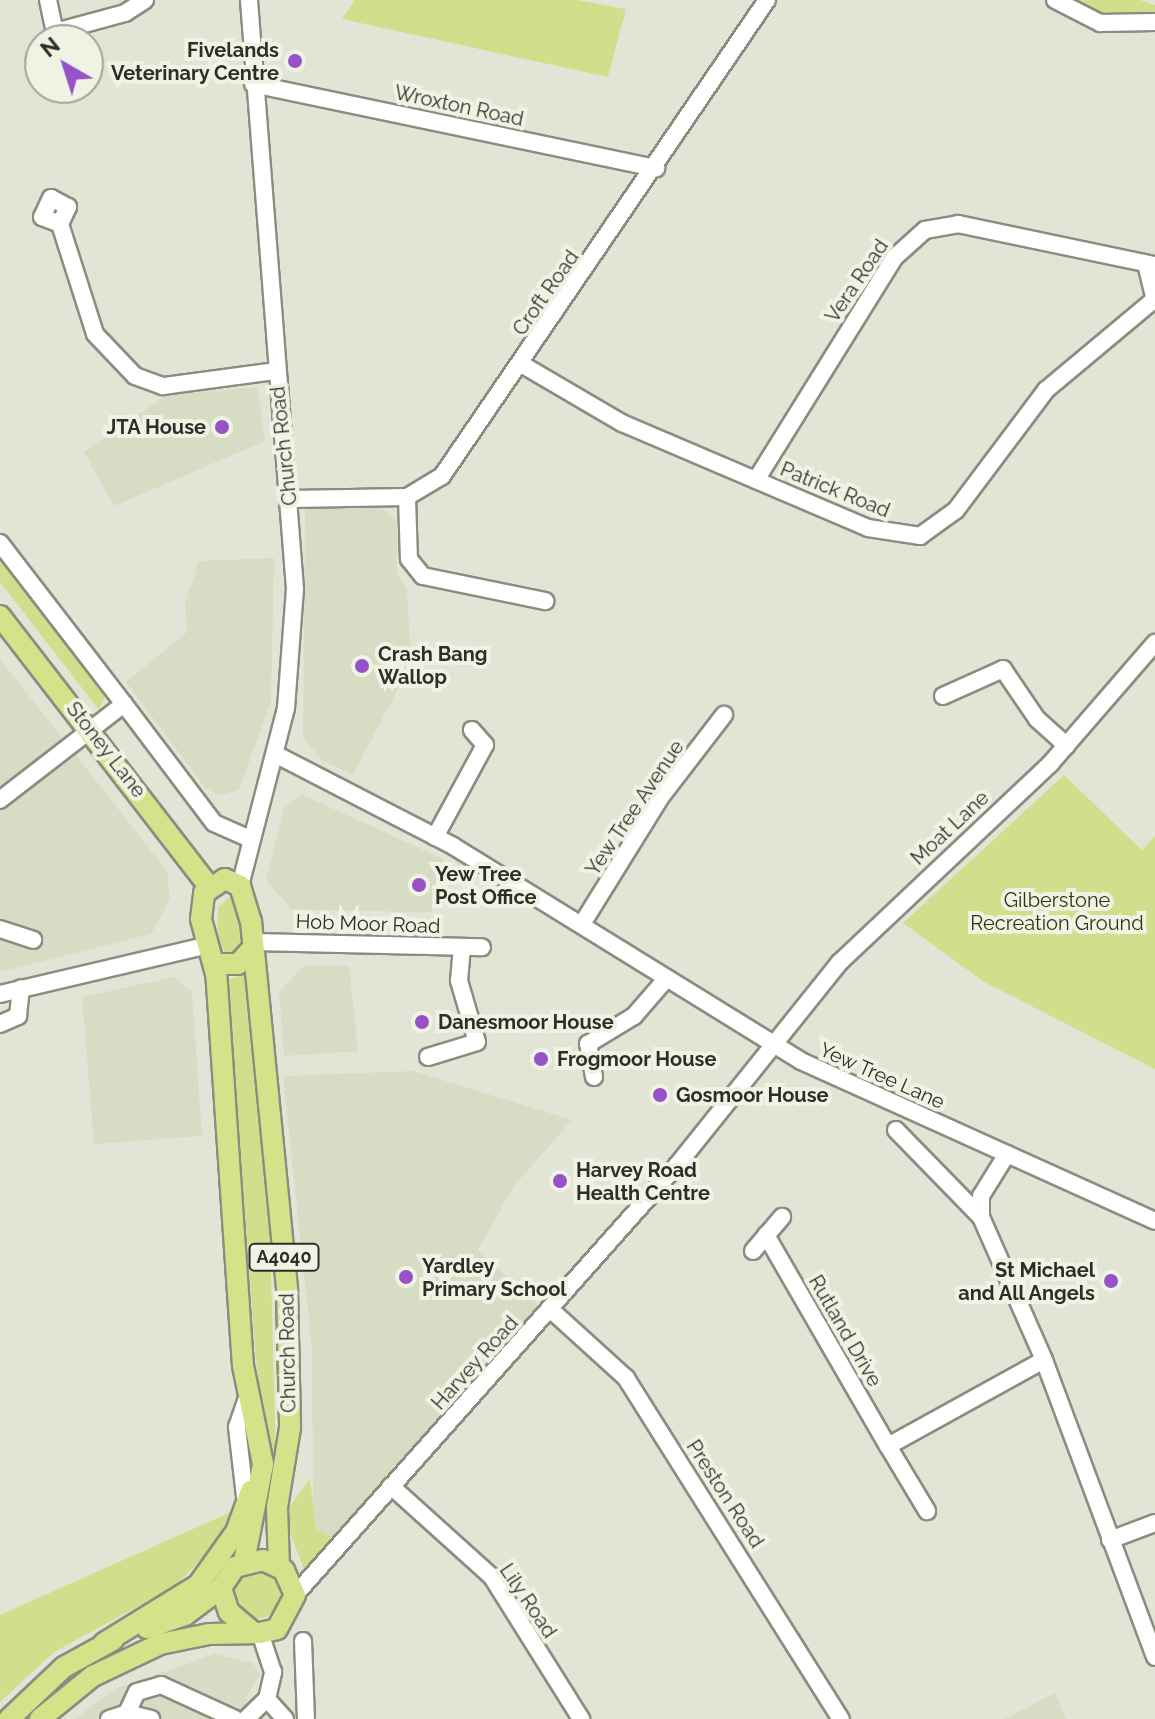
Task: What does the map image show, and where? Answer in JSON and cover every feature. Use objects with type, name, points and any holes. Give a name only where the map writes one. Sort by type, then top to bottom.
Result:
[{"type":"main road","name":"Stoney Lane","points":[[0,616],[209,886]]},
{"type":"main road","points":[[204,946],[209,886],[225,879],[240,886]]},
{"type":"main road","name":"Church Road","points":[[240,886],[253,945],[287,1291],[290,1428],[277,1507],[279,1566]]},
{"type":"main road","points":[[214,964],[238,964],[253,945]]},
{"type":"main road","name":"Church Road","points":[[204,946],[214,964],[249,1392],[259,1443],[251,1514]]},
{"type":"main road","name":"A4040","points":[[104,1643],[185,1615],[221,1588],[244,1562],[251,1514]]},
{"type":"main road","name":"A4040","points":[[9,1719],[64,1667],[198,1585],[251,1514]]},
{"type":"main road","points":[[244,1562],[279,1566]]},
{"type":"main road","name":"A4040","points":[[279,1566],[295,1595]]},
{"type":"main road","points":[[221,1588],[229,1612],[257,1632]]},
{"type":"main road","points":[[40,1719],[124,1658],[182,1638],[257,1632],[283,1624],[295,1595]]},
{"type":"street","points":[[48,0],[53,24]]},
{"type":"street","points":[[92,24],[125,13],[145,0]]},
{"type":"street","name":"Church Road","points":[[240,886],[248,838],[275,754],[291,655],[290,499],[276,371],[249,0]]},
{"type":"street","name":"Croft Road","points":[[290,499],[407,497],[442,476],[656,168],[767,0]]},
{"type":"street","points":[[1055,0],[1100,23],[1155,22]]},
{"type":"street","name":"Wroxton Road","points":[[253,84],[656,168]]},
{"type":"street","points":[[60,224],[95,334],[135,376],[163,386],[276,371]]},
{"type":"street","name":"Vera Road","points":[[756,480],[895,257],[925,230],[958,224],[1151,264]]},
{"type":"street","name":"Patrick Road","points":[[521,364],[622,423],[868,528],[908,537],[937,529],[1046,390],[1155,299],[1151,264]]},
{"type":"street","points":[[407,497],[409,559],[423,576],[545,601]]},
{"type":"street","points":[[0,543],[214,823],[248,838]]},
{"type":"street","name":"Moat Lane","points":[[775,1045],[870,931],[1067,746],[1155,643]]},
{"type":"street","points":[[943,696],[1003,669],[1037,719],[1067,746]]},
{"type":"street","points":[[0,800],[124,704]]},
{"type":"street","name":"Yew Tree Avenue","points":[[582,924],[660,798],[724,715]]},
{"type":"street","points":[[435,837],[485,745],[472,730]]},
{"type":"street","name":"Yew Tree Lane","points":[[275,754],[435,837],[582,924],[775,1045],[1155,1221]]},
{"type":"street","points":[[0,929],[33,940]]},
{"type":"street","name":"Hob Moor Road","points":[[253,945],[482,947]]},
{"type":"street","points":[[0,994],[204,946]]},
{"type":"street","points":[[428,1057],[477,1042],[459,981],[462,947]]},
{"type":"street","points":[[594,1077],[588,1044],[634,1016],[667,978]]},
{"type":"street","points":[[0,1024],[18,1016],[21,988]]},
{"type":"street","name":"Harvey Road","points":[[295,1595],[550,1309],[775,1045]]},
{"type":"street","points":[[896,1130],[981,1217],[1044,1360],[1155,1657]]},
{"type":"street","points":[[981,1217],[981,1196],[1007,1154]]},
{"type":"street","points":[[753,1251],[782,1217]]},
{"type":"street","name":"Rutland Drive","points":[[766,1235],[927,1511]]},
{"type":"street","name":"Preston Road","points":[[550,1309],[626,1378],[841,1719]]},
{"type":"street","points":[[888,1446],[1044,1360]]},
{"type":"street","points":[[249,1392],[237,1427],[251,1514]]},
{"type":"street","name":"Lily Road","points":[[391,1486],[492,1577],[581,1719]]},
{"type":"street","points":[[1110,1540],[1155,1523]]},
{"type":"street","points":[[246,1719],[267,1699],[273,1672],[257,1632]]},
{"type":"street","points":[[303,1641],[306,1719]]},
{"type":"street","points":[[127,1713],[137,1692],[161,1685],[235,1719]]},
{"type":"street","points":[[267,1699],[285,1719]]},
{"type":"street","points":[[109,1719],[127,1713],[151,1719]]},
{"type":"shaded area","points":[[257,387],[265,441],[114,506],[84,452],[167,395]]},
{"type":"shaded area","points":[[379,506],[398,521],[396,572],[407,589],[411,664],[353,775],[323,761],[303,738],[305,508]]},
{"type":"shaded area","points":[[274,558],[271,701],[239,790],[221,795],[206,789],[126,682],[187,632],[185,604],[199,561]]},
{"type":"shaded area","points":[[0,659],[167,871],[170,899],[151,934],[0,972]]},
{"type":"shaded area","points":[[301,794],[443,859],[431,912],[292,910],[266,880],[284,807]]},
{"type":"shaded area","points":[[305,965],[349,966],[358,1051],[284,1056],[279,992]]},
{"type":"shaded area","points":[[174,977],[192,992],[202,1136],[94,1144],[82,997]]},
{"type":"shaded area","name":"Yardley Primary School","points":[[413,1071],[572,1120],[513,1187],[478,1250],[538,1305],[332,1537],[316,1529],[313,1508],[312,1349],[283,1076]]},
{"type":"shaded area","points":[[215,1654],[253,1663],[260,1674],[246,1698],[263,1719],[74,1719],[117,1688]]},
{"type":"shaded area","points":[[1055,1693],[1066,1719],[1004,1719]]},
{"type":"green space","points":[[355,0],[577,0],[626,9],[608,77],[342,19]]},
{"type":"green space","points":[[1067,0],[1140,0],[1155,5],[1155,15],[1098,15]]},
{"type":"green space","points":[[0,551],[107,691],[99,710],[0,582]]},
{"type":"green space","name":"Gilberstone Recreation Ground","points":[[1064,775],[1142,850],[1155,836],[1155,1069],[984,982],[903,923]]},
{"type":"green space","points":[[232,895],[244,943],[227,956],[217,941],[218,907]]},
{"type":"green space","points":[[248,974],[269,1200],[276,1459],[269,1459],[256,1361],[228,979]]},
{"type":"green space","points":[[310,1479],[316,1529],[332,1537],[305,1572],[288,1528],[290,1506]]},
{"type":"green space","points":[[231,1512],[214,1546],[174,1587],[54,1652],[0,1702],[0,1615]]},
{"type":"green space","points":[[256,1571],[265,1572],[273,1578],[279,1586],[279,1604],[273,1612],[265,1618],[256,1619],[247,1618],[239,1612],[233,1604],[232,1595],[233,1586],[239,1578],[247,1572]]},
{"type":"place","name":"Fivelands Veterinary Centre","points":[[295,61]]},
{"type":"place","name":"JTA House","points":[[222,427]]},
{"type":"place","name":"Crash Bang Wallop","points":[[362,666]]},
{"type":"place","name":"Yew Tree Post Office","points":[[419,885]]},
{"type":"place","name":"Danesmoor House","points":[[422,1022]]},
{"type":"place","name":"Frogmoor House","points":[[541,1059]]},
{"type":"place","name":"Gosmoor House","points":[[660,1095]]},
{"type":"place","name":"Harvey Road Health Centre","points":[[560,1181]]},
{"type":"place","name":"Yardley Primary School","points":[[406,1277]]},
{"type":"place","name":"St Michael and All Angels","points":[[1111,1281]]}]
